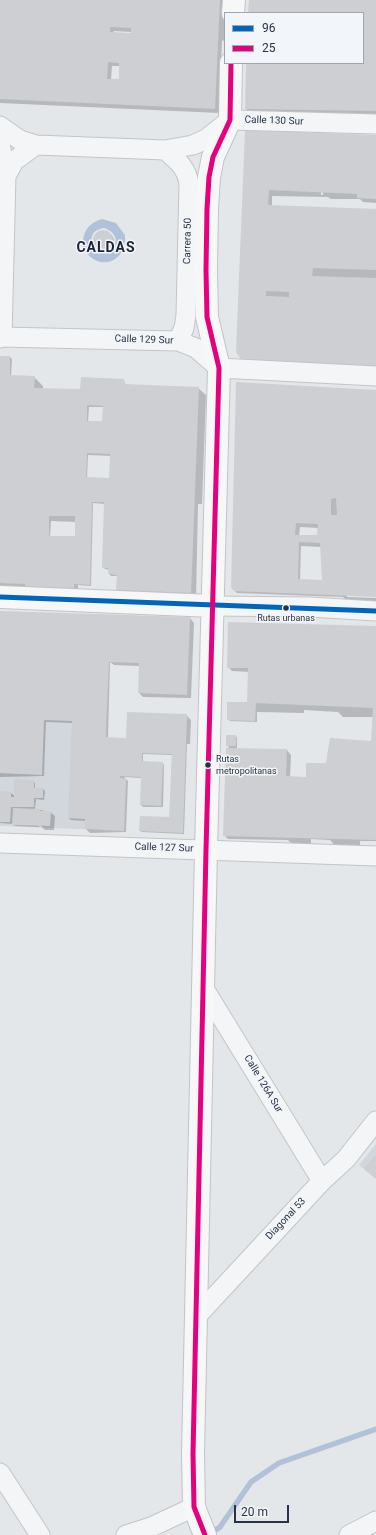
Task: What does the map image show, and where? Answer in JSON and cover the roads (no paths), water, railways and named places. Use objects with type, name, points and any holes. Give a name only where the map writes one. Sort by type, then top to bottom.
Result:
[{"type":"main road","points":[[233,12],[234,0]]},
{"type":"main road","name":"Carrera 50","points":[[200,1522],[193,1454],[195,1318],[219,368],[207,317],[207,208],[209,177],[213,157],[230,120],[232,64]]},
{"type":"main road","points":[[0,597],[214,606]]},
{"type":"street","name":"Calle 130 Sur","points":[[0,126],[20,140],[36,145],[165,150],[193,145],[206,139],[230,120],[376,124]]},
{"type":"street","points":[[0,144],[6,176],[1,337]]},
{"type":"street","points":[[6,176],[14,161],[36,145]]},
{"type":"street","name":"Carrera 50","points":[[165,150],[182,165],[188,175],[189,184],[186,315],[184,328],[178,341]]},
{"type":"street","name":"Calle 129 Sur","points":[[1,337],[178,341],[196,348],[219,368]]},
{"type":"street","points":[[219,368],[376,376]]},
{"type":"street","points":[[214,606],[310,607],[376,611]]},
{"type":"street","name":"Calle 127 Sur","points":[[0,842],[376,856]]},
{"type":"street","name":"Calle 126A Sur","points":[[203,987],[322,1180]]},
{"type":"street","name":"Diagonal 53","points":[[195,1318],[322,1180],[346,1159],[376,1121]]},
{"type":"street","points":[[0,1473],[40,1535]]},
{"type":"street","points":[[349,1535],[376,1521]]},
{"type":"street","points":[[126,1535],[152,1527],[200,1522]]},
{"type":"water","points":[[102,219],[116,223],[125,235],[121,253],[110,262],[95,260],[83,247],[87,229]],"holes":[[[104,228],[113,233],[116,241],[113,247],[108,251],[102,251],[97,249],[94,245],[92,235],[96,231]]]},
{"type":"waterway","points":[[210,1534],[220,1527],[251,1482],[279,1463],[376,1429]]},
{"type":"place","name":"Rutas urbanas","points":[[286,608]]},
{"type":"place","name":"Rutas metropolitanas","points":[[208,765]]},
{"type":"district","name":"CALDAS","points":[[106,248]]}]
